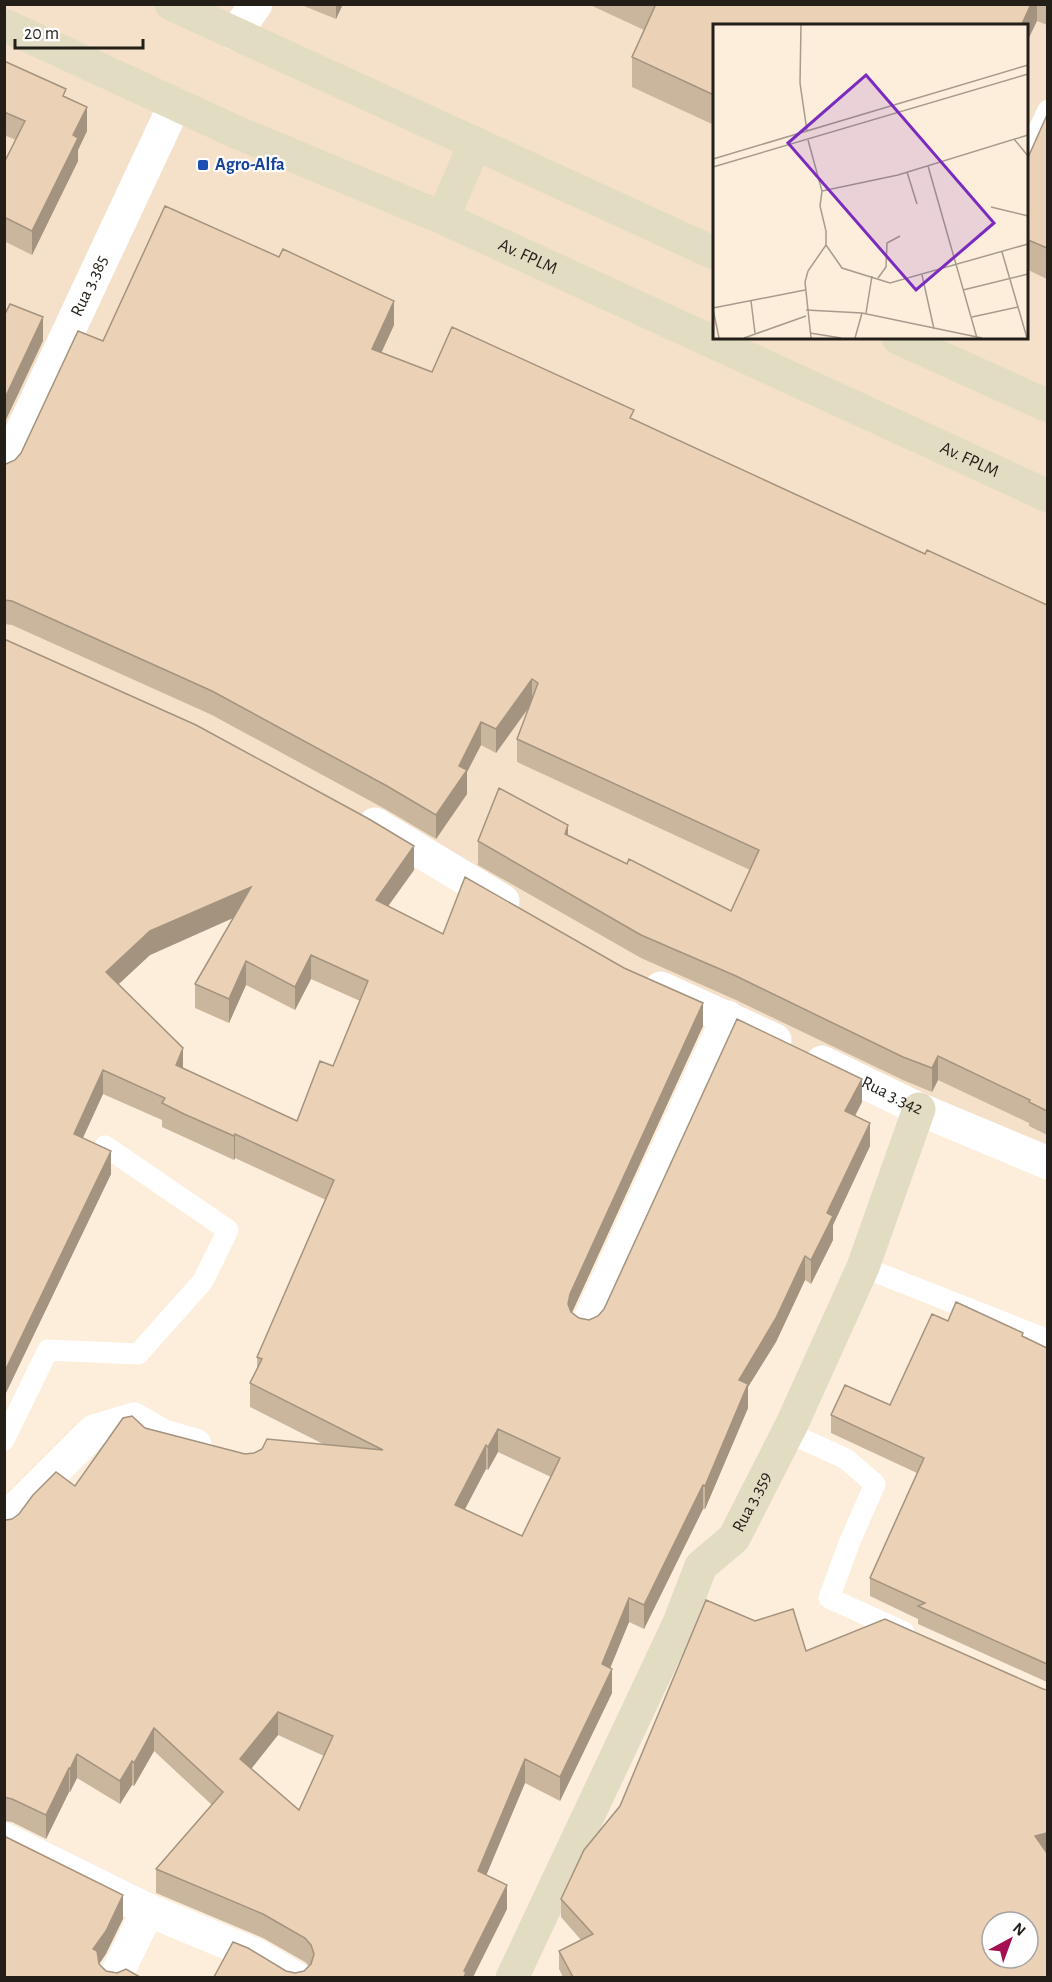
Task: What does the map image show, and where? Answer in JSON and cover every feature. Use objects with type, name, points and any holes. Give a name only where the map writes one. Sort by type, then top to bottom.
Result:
[{"type":"main road","points":[[171,4],[713,253]]},
{"type":"main road","name":"Av. FPLM","points":[[4,25],[236,132],[443,219],[1047,496]]},
{"type":"main road","points":[[443,219],[475,143]]},
{"type":"main road","points":[[900,339],[1047,406]]},
{"type":"main road","name":"Rua 3.359","points":[[512,1977],[679,1623],[701,1566],[734,1538],[788,1432],[863,1267],[919,1109]]},
{"type":"street","points":[[235,34],[256,4]]},
{"type":"street","name":"Rua 3.385","points":[[4,469],[175,104]]},
{"type":"street","points":[[347,809],[524,914]]},
{"type":"street","name":"Rua 3.342","points":[[633,975],[728,1017],[919,1109],[1047,1163]]},
{"type":"street","points":[[587,1325],[728,1017]]},
{"type":"street","points":[[4,1526],[19,1506],[94,1431],[134,1419],[163,1436],[222,1452]]},
{"type":"street","points":[[4,1839],[148,1910],[256,1955],[295,1977]]},
{"type":"street","points":[[115,1977],[148,1910]]},
{"type":"lane","points":[[1028,153],[1047,110]]},
{"type":"lane","points":[[4,1440],[48,1350],[138,1354],[203,1281],[228,1230],[105,1146]]},
{"type":"lane","points":[[863,1267],[1047,1340]]},
{"type":"lane","points":[[788,1432],[846,1459],[875,1484],[850,1541],[829,1598],[927,1642]]},
{"type":"shaded area","points":[[4,5],[1047,5],[1047,1163],[633,975],[5,642]]},
{"type":"building","points":[[656,4],[1031,4],[1022,24],[713,24],[713,95],[632,57]]},
{"type":"building","points":[[4,61],[66,89],[63,96],[87,107],[73,135],[78,138],[32,231],[4,217],[4,163],[25,121],[4,112]]},
{"type":"building","points":[[1047,115],[1047,248],[1028,240],[1028,158]]},
{"type":"building","points":[[165,206],[279,257],[283,249],[394,301],[372,349],[432,372],[452,327],[634,410],[630,418],[925,554],[927,550],[1047,605],[1047,1111],[1029,1102],[1030,1100],[938,1056],[932,1068],[903,1057],[736,976],[641,935],[478,841],[499,788],[568,825],[565,834],[627,864],[629,859],[731,911],[759,850],[517,739],[538,683],[532,679],[496,729],[481,722],[459,766],[467,770],[436,815],[212,691],[12,601],[4,600],[4,464],[15,460],[21,453],[78,331],[103,341]]},
{"type":"building","points":[[10,304],[43,317],[4,400],[4,316]]},
{"type":"building","points":[[4,639],[196,725],[414,846],[376,900],[443,934],[465,877],[624,968],[703,1003],[570,1294],[568,1304],[571,1312],[579,1318],[589,1320],[598,1316],[604,1309],[737,1019],[862,1079],[845,1111],[870,1123],[827,1213],[833,1216],[811,1260],[805,1256],[776,1318],[739,1380],[748,1384],[705,1486],[703,1485],[644,1605],[629,1598],[602,1664],[612,1669],[560,1777],[525,1759],[478,1871],[507,1885],[464,1971],[466,1972],[464,1977],[214,1977],[233,1942],[248,1948],[286,1971],[295,1973],[304,1971],[311,1964],[314,1954],[305,1938],[263,1914],[156,1869],[223,1792],[154,1728],[134,1763],[132,1761],[120,1781],[77,1754],[46,1815],[4,1797],[4,1522],[19,1514],[33,1495],[56,1472],[75,1486],[123,1418],[132,1416],[145,1428],[245,1454],[262,1449],[267,1439],[383,1450],[250,1383],[262,1359],[257,1357],[334,1180],[235,1134],[234,1136],[184,1114],[162,1103],[165,1098],[103,1070],[74,1134],[111,1151],[4,1373]],"holes":[[[251,887],[195,984],[229,999],[246,961],[295,987],[311,955],[368,981],[333,1066],[320,1061],[297,1121],[176,1065],[183,1048],[106,972],[150,931]],[[498,1429],[560,1458],[522,1536],[455,1505],[486,1445],[488,1447]],[[278,1712],[333,1736],[299,1810],[240,1759]]]},
{"type":"building","points":[[956,1302],[1023,1333],[1022,1336],[1047,1348],[1047,1664],[918,1606],[925,1603],[870,1578],[924,1458],[831,1415],[845,1385],[890,1405],[932,1314],[948,1321]]},
{"type":"building","points":[[706,1600],[755,1621],[793,1609],[806,1651],[885,1619],[1047,1690],[1047,1833],[1035,1836],[1047,1853],[1047,1977],[573,1977],[559,1951],[593,1934],[561,1899],[584,1850],[620,1806]]},
{"type":"building","points":[[4,1836],[123,1895],[106,1931],[93,1949],[97,1951],[99,1964],[106,1971],[117,1973],[126,1969],[140,1977],[4,1977]]},
{"type":"place","name":"Agro-Alfa","points":[[203,165]]}]
